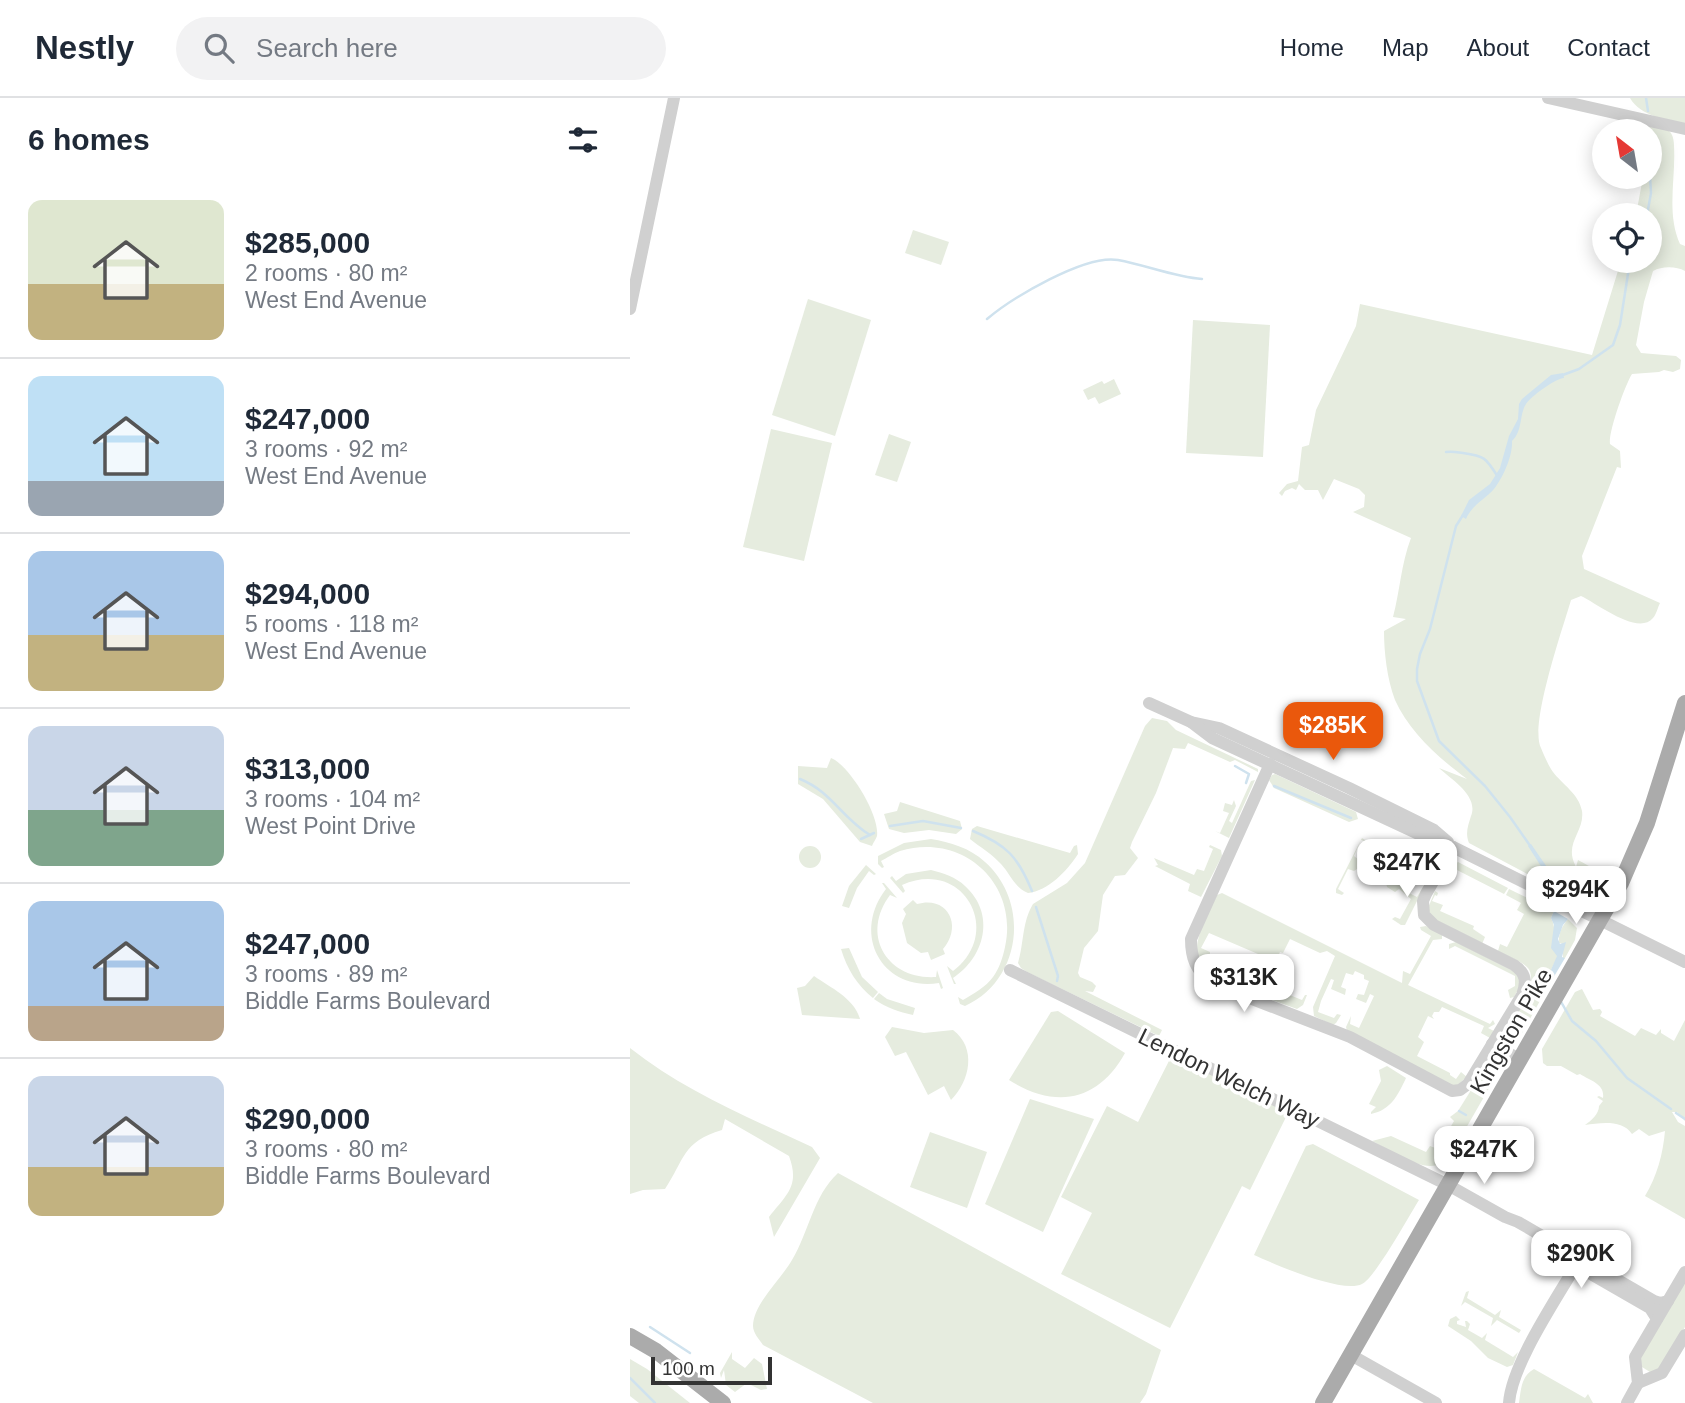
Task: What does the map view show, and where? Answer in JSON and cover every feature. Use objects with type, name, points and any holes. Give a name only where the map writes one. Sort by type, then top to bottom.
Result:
[{"type":"main road","name":"Kingston Pike","points":[[1323,1403],[1601,920],[1629,866],[1647,823],[1685,703]]},
{"type":"main road","points":[[1561,900],[1586,903],[1594,900],[1629,866]]},
{"type":"main road","points":[[630,1336],[656,1351],[723,1403]]},
{"type":"street","points":[[630,309],[674,98]]},
{"type":"street","points":[[1548,98],[1685,128]]},
{"type":"street","points":[[1149,703],[1191,722],[1219,728],[1349,788],[1434,830],[1453,847]]},
{"type":"street","points":[[1191,722],[1212,738],[1425,837],[1453,847],[1685,962]]},
{"type":"street","points":[[1270,764],[1191,939],[1193,959],[1199,971],[1211,983],[1350,1037],[1452,1091],[1460,1090],[1468,1084],[1522,995],[1525,980],[1521,970],[1434,925],[1424,915],[1423,901],[1453,847]]},
{"type":"street","name":"Lendon Welch Way","points":[[1010,970],[1448,1185],[1518,1222],[1578,1262]]},
{"type":"street","points":[[1492,1044],[1521,1060]]},
{"type":"street","points":[[1578,1262],[1654,1301],[1668,1301]]},
{"type":"street","points":[[1578,1262],[1650,1308],[1657,1319]]},
{"type":"street","points":[[1509,1403],[1511,1384],[1520,1365],[1578,1262]]},
{"type":"street","points":[[1627,1403],[1642,1376],[1635,1357],[1685,1272]]},
{"type":"street","points":[[1642,1376],[1662,1373],[1685,1335]]},
{"type":"street","points":[[1351,1354],[1436,1403]]},
{"type":"shaded area","points":[[1630,98],[1685,98],[1685,124],[1662,119],[1634,104]]},
{"type":"shaded area","points":[[1662,128],[1669,131],[1674,142],[1673,220],[1680,244],[1685,246],[1685,271],[1662,268],[1662,203],[1638,203],[1641,189],[1662,189]]},
{"type":"shaded area","points":[[913,230],[949,242],[941,265],[905,253]]},
{"type":"shaded area","points":[[1617,273],[1652,273],[1636,345],[1641,353],[1676,356],[1681,360],[1680,369],[1673,372],[1664,370],[1632,374],[1610,438],[1610,444],[1620,451],[1621,468],[1617,467],[1582,556],[1584,569],[1660,603],[1653,618],[1646,623],[1638,623],[1618,617],[1581,596],[1571,600],[1539,719],[1541,748],[1551,769],[1574,794],[1582,811],[1572,851],[1576,867],[1578,860],[1609,877],[1594,896],[1568,896],[1546,881],[1550,886],[1469,843],[1467,833],[1471,802],[1463,789],[1439,768],[1467,779],[1436,754],[1417,734],[1395,700],[1386,666],[1384,631],[1406,619],[1393,617],[1411,538],[1353,512],[1364,507],[1365,495],[1359,489],[1334,479],[1323,500],[1318,490],[1305,490],[1299,484],[1296,490],[1292,488],[1285,491],[1282,496],[1279,493],[1287,484],[1298,481],[1302,447],[1309,445],[1316,410],[1356,326],[1360,304],[1592,355]]},
{"type":"shaded area","points":[[808,299],[871,320],[835,436],[772,415]]},
{"type":"shaded area","points":[[1193,320],[1270,325],[1263,457],[1186,453]]},
{"type":"shaded area","points":[[1114,379],[1121,394],[1099,404],[1095,397],[1088,400],[1083,390],[1102,381],[1104,384]]},
{"type":"shaded area","points":[[771,429],[832,443],[804,561],[743,547]]},
{"type":"shaded area","points":[[889,434],[911,442],[897,482],[875,475]]},
{"type":"shaded area","points":[[1152,718],[1167,721],[1176,730],[1258,769],[1258,772],[1235,760],[1230,762],[1188,743],[1185,749],[1173,748],[1156,793],[1130,848],[1138,858],[1125,875],[1115,876],[1103,895],[1098,931],[1084,948],[1078,973],[1096,986],[1093,992],[1085,991],[1162,1030],[1159,1036],[1027,972],[1018,963],[1029,911],[1033,904],[1067,883],[1085,863],[1145,726]]},
{"type":"shaded area","points":[[831,758],[846,770],[869,804],[877,827],[877,836],[872,846],[860,842],[823,799],[798,784],[798,766],[827,768]]},
{"type":"shaded area","points":[[1275,774],[1356,812],[1358,819],[1349,822],[1274,788],[1269,780]]},
{"type":"shaded area","points":[[1255,780],[1229,838],[1215,831],[1220,833],[1229,813],[1223,811],[1225,803],[1232,805],[1234,800],[1236,806],[1229,821],[1232,823],[1251,781]]},
{"type":"shaded area","points":[[900,802],[960,821],[962,829],[956,834],[929,830],[904,833],[889,829],[884,814],[897,811]]},
{"type":"shaded area","points":[[977,826],[1070,853],[1077,845],[1078,854],[1056,879],[1043,888],[1028,893],[1016,884],[997,860],[970,839],[972,829]]},
{"type":"shaded area","points":[[1362,838],[1368,842],[1361,840],[1354,856],[1359,860],[1357,866],[1364,870],[1368,865],[1372,872],[1404,887],[1405,891],[1417,897],[1430,875],[1405,925],[1392,919],[1400,919],[1411,899],[1399,889],[1395,892],[1387,887],[1386,883],[1375,881],[1357,869],[1348,869],[1338,889],[1344,893],[1336,893],[1336,889]]},
{"type":"shaded area","points":[[931,839],[960,846],[985,862],[1000,879],[1009,898],[1014,919],[1008,960],[998,979],[984,994],[965,1006],[960,1004],[958,997],[963,1000],[983,987],[993,977],[1000,963],[1007,924],[1003,903],[995,884],[981,868],[965,856],[945,849],[923,847],[900,851],[881,861],[884,867],[878,864],[878,856],[904,843]]},
{"type":"shaded area","points":[[1210,845],[1221,850],[1222,856],[1201,897],[1188,891],[1190,884],[1155,866],[1158,865],[1154,858],[1194,875],[1197,869],[1204,871],[1213,849]]},
{"type":"shaded area","points":[[810,846],[818,849],[821,857],[818,865],[810,868],[802,865],[799,857],[802,849]]},
{"type":"shaded area","points":[[1458,862],[1508,888],[1504,894],[1455,869],[1449,879],[1447,877],[1450,868]]},
{"type":"shaded area","points":[[866,865],[876,874],[869,871],[857,888],[849,908],[842,906],[849,886]]},
{"type":"shaded area","points":[[931,870],[961,883],[975,897],[981,909],[983,935],[979,947],[973,959],[953,978],[956,984],[954,984],[947,966],[953,971],[968,955],[976,937],[976,919],[970,903],[959,890],[943,881],[924,879],[902,885],[905,891],[903,893],[890,878],[892,876],[896,881],[906,874]]},
{"type":"shaded area","points":[[882,883],[897,898],[890,895],[881,910],[878,939],[883,952],[892,963],[904,971],[919,976],[936,977],[937,970],[943,988],[941,989],[939,983],[919,983],[902,978],[888,969],[878,956],[872,941],[872,924],[876,906],[886,889]]},
{"type":"shaded area","points":[[1509,889],[1554,911],[1551,918],[1558,956],[1550,972],[1551,978],[1545,978],[1546,990],[1521,1035],[1514,1041],[1505,1042],[1503,1035],[1528,992],[1531,975],[1525,965],[1498,951],[1500,944],[1507,947],[1524,914],[1517,910],[1521,903],[1506,895]]},
{"type":"shaded area","points":[[1435,891],[1438,893],[1432,901],[1443,905],[1440,911],[1474,926],[1473,929],[1485,937],[1482,944],[1432,919],[1428,908]]},
{"type":"shaded area","points":[[1222,893],[1402,983],[1403,971],[1410,974],[1431,936],[1420,927],[1426,926],[1442,935],[1442,939],[1433,940],[1408,985],[1490,1024],[1493,1020],[1495,1024],[1488,1028],[1494,1031],[1490,1038],[1481,1033],[1484,1026],[1442,1007],[1439,1012],[1434,1012],[1434,1019],[1428,1016],[1418,1037],[1424,1042],[1417,1056],[1450,1073],[1456,1079],[1461,1072],[1467,1077],[1455,1087],[1347,1031],[1351,1016],[1350,1024],[1359,1028],[1374,996],[1370,994],[1366,1003],[1356,999],[1358,994],[1364,995],[1369,981],[1355,971],[1353,975],[1346,973],[1341,987],[1346,989],[1345,995],[1331,989],[1334,980],[1331,979],[1321,1001],[1318,1012],[1334,1018],[1337,1014],[1341,1015],[1336,1023],[1333,1025],[1314,1016],[1313,1007],[1335,956],[1327,951],[1320,953],[1290,939],[1283,953],[1280,952],[1269,978],[1270,987],[1302,1000],[1307,995],[1303,1005],[1297,1009],[1253,993],[1252,987],[1254,984],[1262,985],[1272,960],[1209,933],[1201,948],[1210,952],[1209,964],[1213,969],[1244,983],[1239,987],[1212,976],[1198,959],[1197,948],[1207,915],[1217,895]]},
{"type":"shaded area","points":[[913,900],[917,904],[937,904],[949,914],[952,931],[943,949],[945,954],[931,960],[928,952],[921,953],[907,943],[902,923],[906,914],[903,909]]},
{"type":"shaded area","points":[[1568,919],[1577,928],[1575,940],[1563,959],[1563,944],[1559,943],[1559,936]]},
{"type":"shaded area","points":[[1456,942],[1519,974],[1522,982],[1514,997],[1510,998],[1508,990],[1515,986],[1515,976],[1455,946],[1449,949],[1449,944]]},
{"type":"shaded area","points":[[849,948],[862,977],[878,992],[873,998],[857,982],[846,963],[841,949]]},
{"type":"shaded area","points":[[814,976],[847,999],[860,1019],[802,1015],[797,988],[805,986]]},
{"type":"shaded area","points":[[1582,989],[1593,1010],[1600,1009],[1600,1016],[1635,1036],[1641,1028],[1656,1035],[1661,1029],[1661,1033],[1674,1041],[1685,1020],[1685,1121],[1677,1112],[1672,1112],[1678,1122],[1685,1126],[1685,1219],[1645,1196],[1659,1165],[1665,1131],[1649,1136],[1639,1129],[1632,1134],[1617,1124],[1585,1125],[1596,1114],[1603,1101],[1597,1097],[1603,1098],[1602,1089],[1580,1074],[1561,1066],[1547,1066],[1543,1063],[1542,1049],[1575,992]]},
{"type":"shaded area","points":[[879,993],[887,999],[915,1008],[913,1015],[874,999]]},
{"type":"shaded area","points":[[1058,1011],[1125,1053],[1102,1082],[1089,1091],[1074,1096],[1043,1095],[1009,1080],[1051,1012]]},
{"type":"shaded area","points":[[892,1027],[924,1033],[953,1030],[961,1037],[968,1055],[968,1065],[963,1084],[951,1100],[944,1086],[928,1095],[906,1052],[895,1056],[885,1037]]},
{"type":"shaded area","points":[[630,1048],[695,1091],[812,1147],[820,1158],[774,1237],[769,1217],[790,1189],[793,1175],[789,1156],[725,1119],[722,1130],[699,1140],[686,1153],[665,1189],[643,1190],[630,1194]]},
{"type":"shaded area","points":[[1173,1053],[1289,1111],[1250,1190],[1242,1186],[1170,1328],[1061,1274],[1092,1213],[1061,1197],[1107,1106],[1138,1122]]},
{"type":"shaded area","points":[[1493,1055],[1503,1059],[1500,1069],[1450,1156],[1442,1163],[1433,1166],[1413,1162],[1372,1141],[1391,1136],[1426,1152],[1430,1146],[1438,1149],[1454,1121],[1450,1117],[1458,1111]]},
{"type":"shaded area","points":[[1387,1066],[1406,1078],[1389,1105],[1371,1114],[1376,1107],[1369,1104],[1381,1081],[1379,1070]]},
{"type":"shaded area","points":[[1030,1099],[1094,1119],[1043,1232],[985,1204]]},
{"type":"shaded area","points":[[930,1132],[987,1152],[967,1208],[910,1187]]},
{"type":"shaded area","points":[[1313,1144],[1419,1200],[1383,1259],[1362,1284],[1352,1286],[1324,1282],[1254,1255],[1306,1146]]},
{"type":"shaded area","points":[[838,1173],[1161,1350],[1146,1394],[1140,1403],[873,1403],[763,1345],[753,1329],[754,1318],[792,1260],[817,1203]]},
{"type":"shaded area","points":[[1685,1276],[1685,1327],[1660,1369],[1650,1372],[1642,1367],[1639,1354]]},
{"type":"shaded area","points":[[1469,1291],[1467,1298],[1495,1315],[1501,1310],[1499,1317],[1521,1330],[1519,1333],[1497,1320],[1491,1326],[1493,1318],[1465,1302],[1461,1306],[1466,1292]]},
{"type":"shaded area","points":[[1456,1316],[1460,1320],[1457,1324],[1466,1327],[1467,1321],[1470,1324],[1468,1330],[1482,1338],[1487,1333],[1485,1340],[1513,1357],[1518,1352],[1513,1365],[1507,1367],[1488,1358],[1471,1341],[1448,1326],[1450,1319]]},
{"type":"shaded area","points":[[732,1352],[732,1359],[745,1368],[754,1358],[762,1364],[767,1389],[761,1390],[747,1383],[735,1392],[726,1385],[724,1370],[721,1378],[720,1373]]},
{"type":"shaded area","points":[[630,1359],[690,1403],[639,1403],[630,1396]]},
{"type":"shaded area","points":[[1534,1369],[1585,1398],[1588,1394],[1593,1403],[1519,1403],[1524,1379]]},
{"type":"water","points":[[1563,373],[1564,378],[1544,388],[1526,404],[1501,479],[1466,519],[1461,516],[1469,500],[1490,484],[1500,468],[1509,436],[1518,419],[1522,399],[1551,375]]},
{"type":"water","points":[[1531,844],[1551,873],[1557,873],[1567,896],[1550,886],[1546,874],[1528,846]]},
{"type":"water","points":[[1554,911],[1568,919],[1558,939],[1560,944],[1566,942],[1562,957],[1565,958],[1546,990],[1545,978],[1551,978],[1550,972],[1557,956],[1551,948],[1554,925],[1551,918]]},
{"type":"waterway","points":[[1646,98],[1648,111]]},
{"type":"waterway","points":[[1649,203],[1651,189]]},
{"type":"waterway","points":[[987,319],[1013,300],[1050,279],[1069,270],[1104,260],[1118,260],[1202,279]]},
{"type":"waterway","points":[[1560,376],[1579,369],[1613,345],[1620,325],[1628,273]]},
{"type":"waterway","points":[[1446,452],[1481,457],[1498,477]]},
{"type":"waterway","points":[[1463,515],[1456,526],[1430,629],[1420,654],[1417,681],[1439,741],[1485,786],[1531,847]]},
{"type":"waterway","points":[[1235,766],[1249,774],[1246,783]]},
{"type":"waterway","points":[[800,779],[829,798],[870,835]]},
{"type":"waterway","points":[[1274,786],[1351,818]]},
{"type":"waterway","points":[[890,826],[923,821],[961,828]]},
{"type":"waterway","points":[[973,831],[995,842],[1010,854],[1022,869],[1032,891]]},
{"type":"waterway","points":[[861,839],[874,833]]},
{"type":"waterway","points":[[1036,907],[1058,976],[1057,981]]},
{"type":"waterway","points":[[1560,1000],[1572,1021],[1596,1041],[1627,1078],[1671,1109]]},
{"type":"waterway","points":[[1459,1111],[1466,1115]]},
{"type":"waterway","points":[[1676,1113],[1685,1119]]},
{"type":"waterway","points":[[650,1327],[690,1353]]},
{"type":"waterway","points":[[630,1378],[655,1403]]}]
